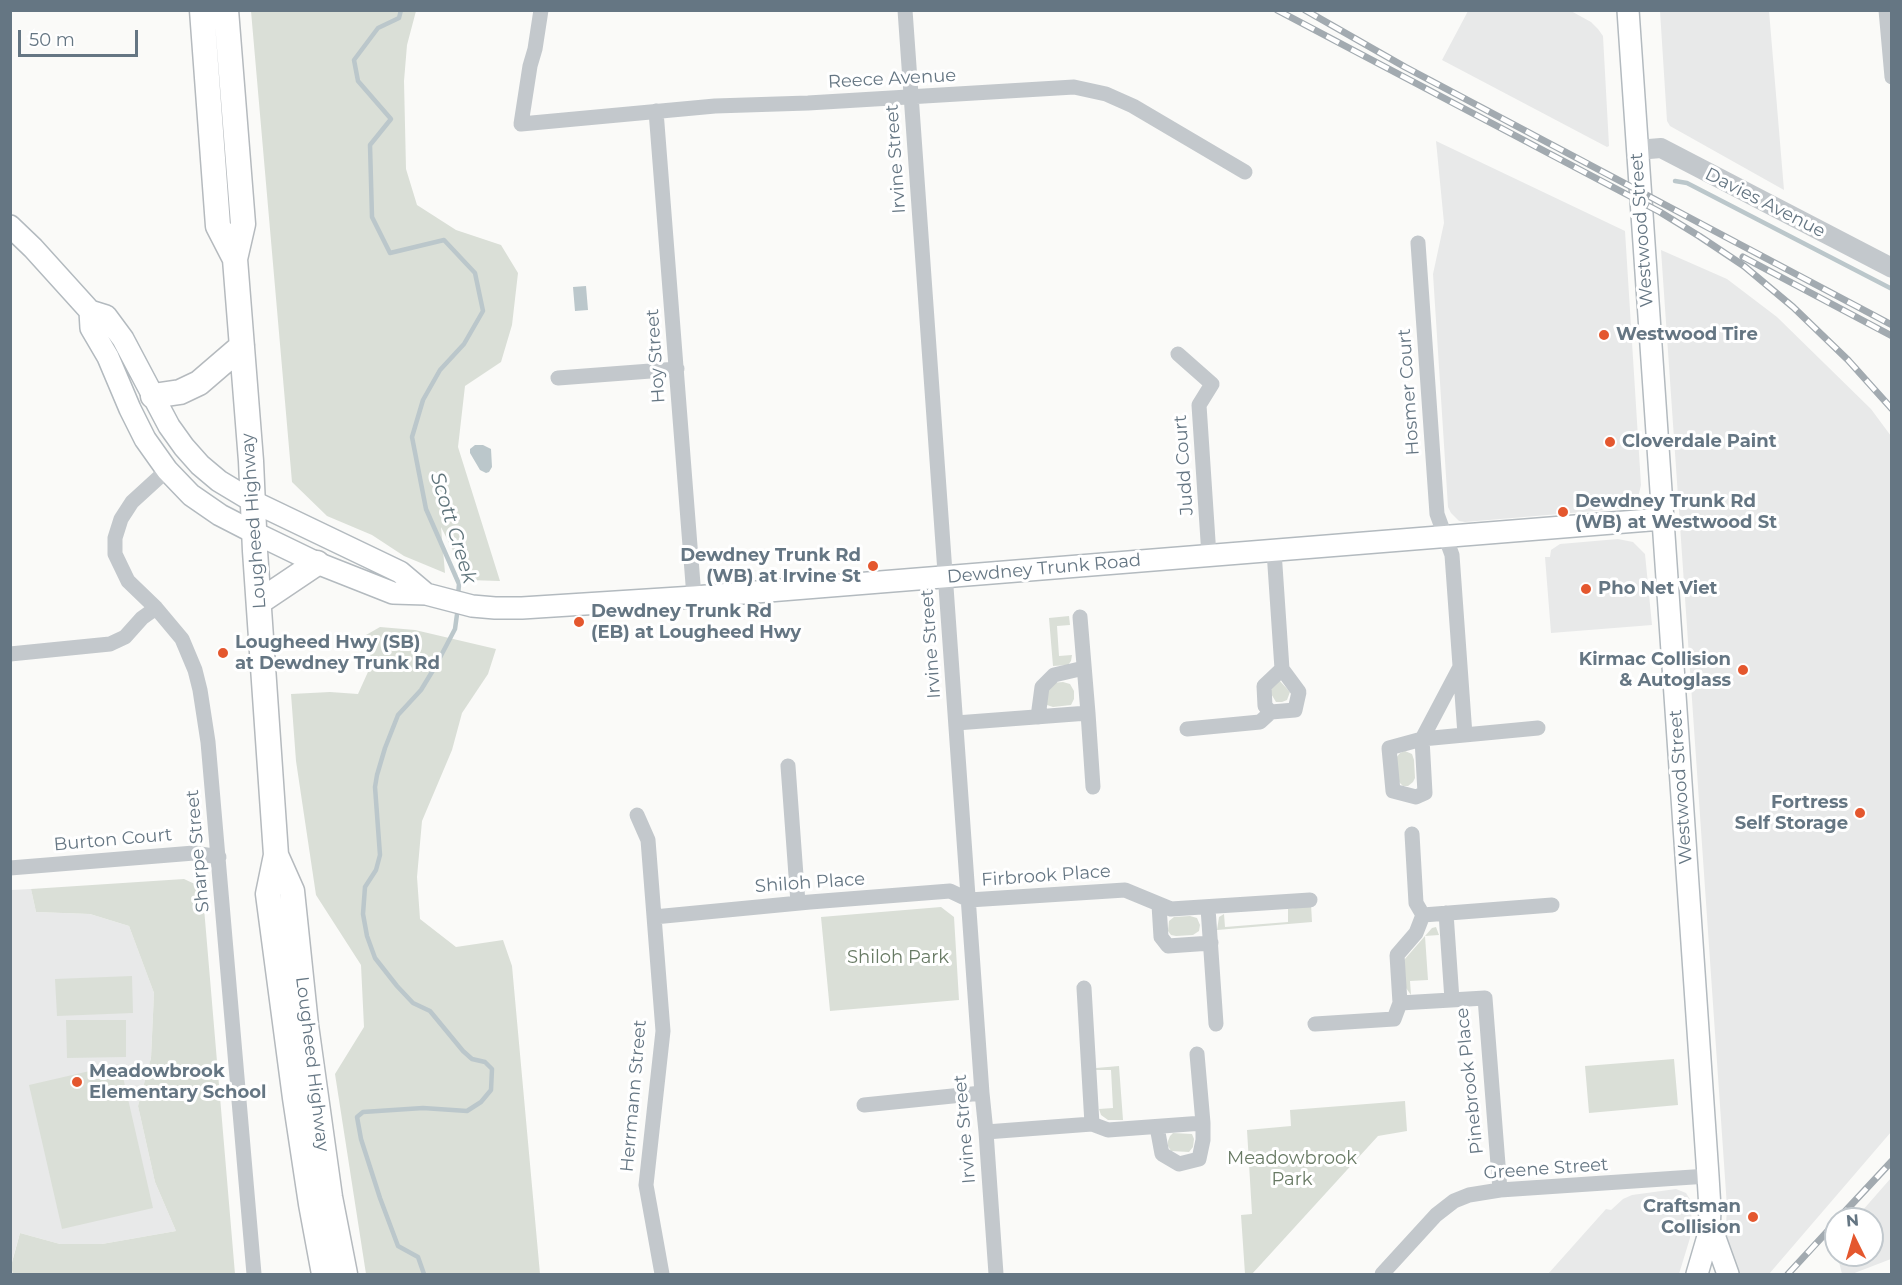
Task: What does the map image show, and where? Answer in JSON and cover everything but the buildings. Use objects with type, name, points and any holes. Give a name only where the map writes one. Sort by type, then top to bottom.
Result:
[{"type":"main road","name":"Lougheed Highway","points":[[202,10],[218,226],[235,259]]},
{"type":"main road","name":"Lougheed Highway","points":[[226,10],[243,224],[235,259],[254,502],[276,855],[268,894],[295,1098],[324,1275]]},
{"type":"main road","name":"Westwood Street","points":[[1628,10],[1708,1176],[1710,1222],[1697,1275]]},
{"type":"main road","name":"Dewdney Trunk Road","points":[[10,226],[90,311],[106,316],[123,339],[169,426],[200,465],[219,481],[254,502],[400,572],[428,595]]},
{"type":"main road","name":"Dewdney Trunk Road","points":[[90,311],[91,328],[108,357],[130,409],[146,439],[167,470],[191,495],[220,515],[255,533],[317,563],[393,593],[428,595],[486,607],[532,607],[694,597],[1662,519]]},
{"type":"main road","points":[[153,396],[180,393],[199,383],[242,346]]},
{"type":"main road","points":[[259,602],[317,563]]},
{"type":"main road","name":"Lougheed Highway","points":[[276,855],[292,891],[306,1025],[330,1197],[345,1275]]},
{"type":"main road","points":[[1710,1222],[1728,1275]]},
{"type":"street","name":"Reece Avenue","points":[[541,10],[521,124],[715,106],[970,94],[1061,86],[1086,88],[1133,106],[1245,172]]},
{"type":"street","name":"Irvine Street","points":[[905,10],[996,1275]]},
{"type":"street","points":[[1887,10],[1892,77]]},
{"type":"street","name":"Hoy Street","points":[[656,111],[694,597]]},
{"type":"street","name":"Davies Avenue","points":[[1637,150],[1661,148],[1890,264]]},
{"type":"street","name":"Hosmer Court","points":[[1418,243],[1437,514],[1452,555],[1465,735]]},
{"type":"street","name":"Judd Court","points":[[1178,354],[1212,384],[1199,405],[1209,556]]},
{"type":"street","points":[[558,378],[677,369]]},
{"type":"street","name":"Sharpe Street","points":[[167,470],[132,502],[121,519],[115,538],[116,554],[128,581],[156,608],[182,639],[195,670],[208,742],[254,1275]]},
{"type":"street","points":[[1187,729],[1260,722],[1271,712],[1295,710],[1299,692],[1282,669],[1274,551]]},
{"type":"street","points":[[10,654],[110,644],[125,637],[142,618],[156,608]]},
{"type":"street","points":[[1080,617],[1093,787]]},
{"type":"street","points":[[1461,666],[1422,739],[1538,728]]},
{"type":"street","points":[[1038,717],[1042,687],[1054,675],[1084,668]]},
{"type":"street","points":[[1271,712],[1265,706],[1264,686],[1282,669]]},
{"type":"street","points":[[956,723],[1088,713]]},
{"type":"street","points":[[788,766],[798,903]]},
{"type":"street","name":"Herrmann Street","points":[[638,815],[648,840],[663,1032],[646,1185],[662,1275]]},
{"type":"street","points":[[1412,834],[1416,903],[1423,915]]},
{"type":"street","name":"Burton Court","points":[[10,868],[194,853],[219,857]]},
{"type":"street","name":"Firbrook Place","points":[[969,900],[1125,890],[1171,909],[1310,900]]},
{"type":"street","name":"Shiloh Place","points":[[654,917],[950,891],[969,900]]},
{"type":"street","points":[[1423,915],[1552,904]]},
{"type":"street","points":[[1159,905],[1161,937],[1168,946],[1211,943]]},
{"type":"street","points":[[1208,908],[1216,1024]]},
{"type":"street","name":"Pinebrook Place","points":[[1446,913],[1452,1000]]},
{"type":"street","points":[[1315,1024],[1394,1019],[1400,1003],[1397,955],[1416,933],[1423,915]]},
{"type":"street","points":[[1084,988],[1092,1124]]},
{"type":"street","name":"Pinebrook Place","points":[[1400,1003],[1485,998],[1500,1190]]},
{"type":"street","points":[[1157,1126],[1162,1154],[1179,1164],[1199,1159],[1203,1140],[1203,1123],[1197,1054]]},
{"type":"street","points":[[864,1105],[982,1093]]},
{"type":"street","points":[[986,1132],[1092,1124],[1108,1130],[1203,1123]]},
{"type":"street","name":"Greene Street","points":[[1382,1275],[1444,1208],[1469,1195],[1500,1190],[1708,1176]]},
{"type":"shaded area","points":[[1468,11],[1571,11],[1591,22],[1603,36],[1609,146],[1607,147],[1442,60]]},
{"type":"shaded area","points":[[1660,11],[1769,11],[1784,190],[1670,126],[1667,121]]},
{"type":"shaded area","points":[[1436,141],[1625,231],[1641,485],[1638,498],[1628,506],[1618,509],[1465,522],[1459,521],[1451,513],[1448,507],[1433,274],[1444,223]]},
{"type":"shaded area","points":[[1661,250],[1727,279],[1777,317],[1871,409],[1891,436],[1891,1132],[1827,1207],[1824,1207],[1824,1210],[1769,1274],[1738,1274],[1725,1244],[1727,1207]]},
{"type":"shaded area","points":[[586,286],[588,310],[575,311],[573,287]]},
{"type":"shaded area","points":[[475,445],[483,445],[491,449],[492,467],[489,472],[480,470],[470,453],[470,449]]},
{"type":"shaded area","points":[[1618,539],[1633,542],[1645,554],[1652,625],[1551,633],[1545,557],[1550,557],[1551,550],[1560,544]]},
{"type":"shaded area","name":"Meadowbrook Elementary School","points":[[31,889],[36,912],[90,914],[129,926],[154,993],[151,1058],[138,1106],[155,1182],[176,1231],[102,1244],[60,1244],[20,1233],[11,1265],[11,890]]},
{"type":"shaded area","points":[[1891,1178],[1891,1259],[1884,1262],[1884,1207],[1866,1207]]},
{"type":"shaded area","points":[[1676,1189],[1686,1193],[1692,1205],[1690,1238],[1679,1274],[1548,1274],[1606,1209],[1611,1210],[1623,1199],[1632,1195]]},
{"type":"shaded area","points":[[1840,1267],[1870,1267],[1852,1274],[1842,1274]]},
{"type":"green space","points":[[251,11],[416,11],[407,45],[404,81],[406,169],[417,205],[456,230],[501,245],[518,273],[512,325],[501,362],[465,386],[458,447],[500,581],[468,580],[441,527],[445,573],[404,556],[372,535],[327,516],[292,482]]},
{"type":"green space","points":[[1069,616],[1070,625],[1057,626],[1059,656],[1072,655],[1071,661],[1068,665],[1053,666],[1049,618]]},
{"type":"green space","points":[[380,627],[415,630],[496,649],[488,674],[462,713],[452,750],[422,821],[417,877],[420,919],[456,947],[503,940],[512,966],[540,1274],[366,1274],[335,1074],[364,1027],[361,965],[316,895],[296,761],[291,694],[330,692],[358,694],[372,663],[366,635]]},
{"type":"green space","points":[[1279,680],[1290,692],[1287,700],[1276,702],[1270,692]]},
{"type":"green space","points":[[1052,683],[1070,684],[1074,691],[1071,705],[1053,707],[1047,705],[1045,688]]},
{"type":"green space","points":[[1405,751],[1412,754],[1414,760],[1415,778],[1408,786],[1403,786],[1398,781],[1396,758]]},
{"type":"green space","points":[[184,879],[199,886],[204,908],[235,1274],[13,1274],[11,1266],[20,1233],[60,1244],[102,1244],[176,1231],[155,1182],[138,1106],[151,1058],[154,993],[129,926],[90,914],[36,912],[31,889]]},
{"type":"green space","points":[[1311,904],[1312,922],[1217,930],[1219,917],[1224,914],[1225,927],[1288,922],[1288,909]]},
{"type":"green space","name":"Shiloh Park","points":[[941,907],[954,917],[959,1000],[830,1011],[821,917]]},
{"type":"green space","points":[[1174,917],[1197,918],[1200,925],[1199,931],[1193,935],[1171,935],[1168,931],[1169,921]]},
{"type":"green space","points":[[1436,927],[1439,935],[1425,936],[1432,928]]},
{"type":"green space","points":[[1425,936],[1428,980],[1410,981],[1411,995],[1406,988],[1404,960]]},
{"type":"green space","points":[[132,976],[133,1013],[57,1016],[55,979]]},
{"type":"green space","points":[[66,1020],[126,1020],[126,1057],[67,1058]]},
{"type":"green space","points":[[1674,1059],[1678,1105],[1589,1113],[1585,1066]]},
{"type":"green space","points":[[120,1064],[153,1208],[62,1229],[29,1085]]},
{"type":"green space","points":[[1119,1066],[1123,1120],[1108,1120],[1101,1115],[1099,1109],[1113,1108],[1111,1070],[1096,1070],[1096,1068]]},
{"type":"green space","name":"Meadowbrook Park","points":[[1405,1101],[1407,1131],[1378,1136],[1252,1274],[1245,1274],[1241,1215],[1252,1214],[1247,1130],[1291,1126],[1290,1110]]},
{"type":"green space","points":[[1173,1133],[1192,1134],[1193,1147],[1189,1152],[1171,1151],[1168,1141]]},
{"type":"waterway","name":"Scott Creek","points":[[401,10],[399,18],[378,28],[354,60],[358,81],[391,119],[370,145],[372,217],[390,253],[444,240],[475,273],[483,311],[464,344],[440,370],[423,400],[412,437],[426,509],[459,584],[458,596]]},
{"type":"waterway","points":[[1675,181],[1687,183],[1892,289]]},
{"type":"waterway","name":"Scott Creek","points":[[424,1274],[418,1257],[398,1246],[361,1139],[357,1117],[363,1112],[423,1108],[467,1111],[481,1102],[491,1090],[492,1069],[485,1062],[472,1059],[430,1011],[413,1003],[397,986],[375,958],[367,936],[363,914],[365,887],[376,870],[380,855],[375,787],[385,748],[398,715],[421,690],[455,629],[458,607]]},
{"type":"railway","points":[[1277,10],[1660,212],[1699,236],[1744,266],[1793,307],[1848,360],[1892,409]]},
{"type":"railway","points":[[1305,10],[1405,67],[1892,325]]},
{"type":"railway","points":[[1743,257],[1892,336]]},
{"type":"railway","points":[[1849,1207],[1892,1161]]},
{"type":"railway","points":[[1788,1274],[1824,1235]]},
{"type":"place","name":"Westwood Tire","points":[[1604,335]]},
{"type":"place","name":"Cloverdale Paint","points":[[1610,442]]},
{"type":"place","name":"Dewdney Trunk Rd (WB) at Westwood St","points":[[1563,512]]},
{"type":"place","name":"Dewdney Trunk Rd (WB) at Irvine St","points":[[873,566]]},
{"type":"place","name":"Pho Net Viet","points":[[1586,589]]},
{"type":"place","name":"Dewdney Trunk Rd (EB) at Lougheed Hwy","points":[[579,622]]},
{"type":"place","name":"Lougheed Hwy (SB) at Dewdney Trunk Rd","points":[[223,653]]},
{"type":"place","name":"Kirmac Collision & Autoglass","points":[[1743,670]]},
{"type":"place","name":"Fortress Self Storage","points":[[1860,813]]},
{"type":"place","name":"Meadowbrook Elementary School","points":[[77,1082]]},
{"type":"place","name":"Craftsman Collision","points":[[1753,1217]]}]
